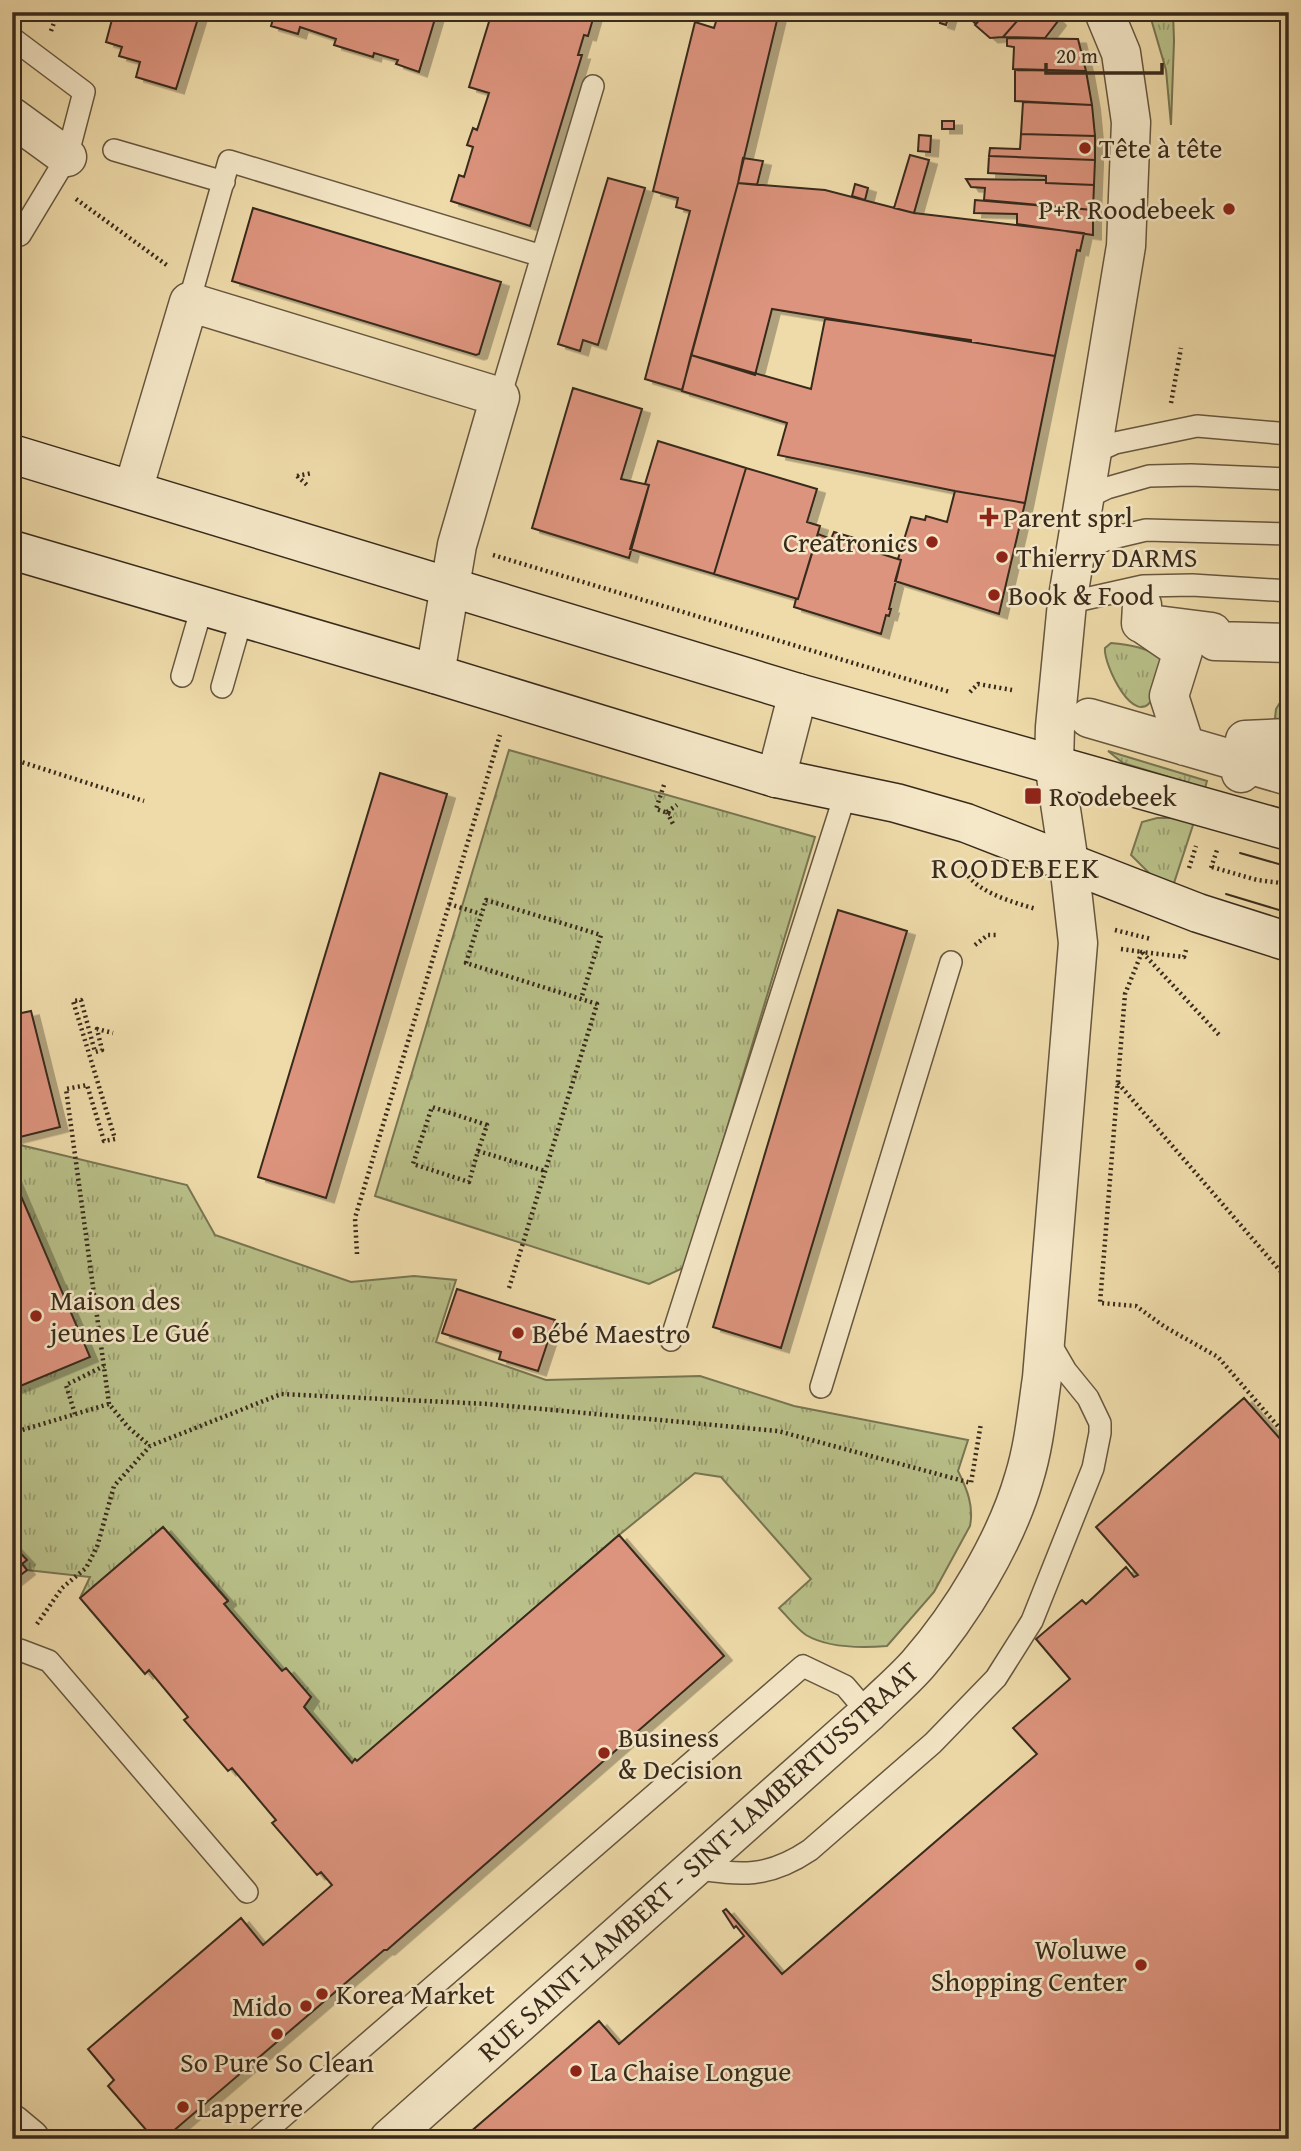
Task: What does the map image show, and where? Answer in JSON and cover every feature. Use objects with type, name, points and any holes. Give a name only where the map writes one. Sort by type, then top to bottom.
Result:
[{"type":"street","name":"RUE SAINT-LAMBERT - SINT-LAMBERTUSSTRAAT","points":[[389,2139],[868,1713],[918,1664],[965,1603],[1004,1529],[1024,1480],[1033,1439],[1046,1335],[1078,943],[1054,763],[1067,603],[1126,246],[1131,122],[1121,53],[1104,12]]},
{"type":"street","points":[[12,117],[67,157]]},
{"type":"street","points":[[133,490],[190,302],[500,397],[457,545],[452,587],[435,674]]},
{"type":"street","points":[[12,454],[798,693],[1289,831]]},
{"type":"street","points":[[12,550],[435,674],[776,778],[896,803],[966,823],[1198,913],[1289,942]]},
{"type":"street","points":[[1185,746],[1167,703],[1182,651],[1142,614],[1210,626],[1215,641],[1289,643]]},
{"type":"street","points":[[776,778],[798,693]]},
{"type":"street","points":[[1089,718],[1185,746],[1242,768],[1289,776]]},
{"type":"street","points":[[1242,768],[1241,754],[1245,740],[1289,738]]},
{"type":"street","points":[[12,2124],[30,2139]]},
{"type":"lane","points":[[12,38],[84,92],[67,157],[20,234],[12,232]]},
{"type":"lane","points":[[500,397],[593,86]]},
{"type":"lane","points":[[114,150],[224,182]]},
{"type":"lane","points":[[190,302],[229,161],[542,256]]},
{"type":"lane","points":[[1091,454],[1115,443],[1197,426],[1289,434]]},
{"type":"lane","points":[[1084,499],[1107,488],[1149,476],[1289,479]]},
{"type":"lane","points":[[1077,552],[1108,539],[1146,530],[1289,534]]},
{"type":"lane","points":[[1067,603],[1143,586],[1192,585],[1289,591]]},
{"type":"lane","points":[[182,676],[202,607]]},
{"type":"lane","points":[[222,687],[242,617]]},
{"type":"lane","points":[[671,1340],[846,792]]},
{"type":"lane","points":[[821,1387],[951,962]]},
{"type":"lane","points":[[692,1868],[731,1874],[766,1872],[792,1861],[819,1842],[933,1743],[996,1678],[1032,1621],[1093,1468],[1100,1433],[1100,1423],[1088,1398],[1066,1371],[1046,1335]]},
{"type":"lane","points":[[16,1650],[49,1661],[247,1892]]},
{"type":"lane","points":[[257,2139],[803,1666],[845,1686],[868,1713]]},
{"type":"path","points":[[67,157],[67,192],[173,269],[190,302]]},
{"type":"path","points":[[1170,410],[1181,348]]},
{"type":"path","points":[[307,485],[297,476],[312,473]]},
{"type":"path","points":[[457,545],[897,675]]},
{"type":"path","points":[[970,692],[978,684],[1012,690]]},
{"type":"path","points":[[357,1254],[355,1218],[500,735]]},
{"type":"path","points":[[12,759],[144,801]]},
{"type":"path","points":[[664,782],[656,809],[674,815]]},
{"type":"path","points":[[667,812],[677,805]]},
{"type":"path","points":[[667,812],[673,824]]},
{"type":"path","points":[[1187,876],[1198,839]]},
{"type":"path","points":[[1209,877],[1219,844]]},
{"type":"path","points":[[961,854],[962,867],[969,877],[990,894],[1037,910]]},
{"type":"path","points":[[1212,867],[1257,880],[1289,884]]},
{"type":"path","points":[[509,1289],[597,1004],[466,963],[485,900],[601,935],[582,999]]},
{"type":"path","points":[[449,904],[481,914]]},
{"type":"path","points":[[978,943],[988,935],[996,935]]},
{"type":"path","points":[[1121,949],[1184,957]]},
{"type":"path","points":[[1142,952],[1220,1037]]},
{"type":"path","points":[[1142,952],[1125,993],[1100,1303],[1136,1306],[1165,1327],[1218,1357],[1289,1439]]},
{"type":"path","points":[[113,1033],[97,1029],[102,1050],[95,1052],[80,1000],[73,1001],[115,1139],[104,1141],[87,1085],[66,1089],[109,1404],[128,1427],[150,1446]]},
{"type":"path","points":[[1118,1083],[1289,1281]]},
{"type":"path","points":[[432,1107],[487,1125],[478,1151],[469,1182],[413,1164],[432,1107]]},
{"type":"path","points":[[478,1151],[545,1171]]},
{"type":"path","points":[[75,1414],[66,1385],[104,1365]]},
{"type":"path","points":[[16,1650],[62,1588],[86,1568],[97,1547],[114,1486],[150,1446],[281,1394],[488,1404],[778,1431],[971,1483],[981,1423]]},
{"type":"path","points":[[12,1433],[109,1404]]},
{"type":"green space","points":[[1149,12],[1173,12],[1171,125],[1166,70]]},
{"type":"green space","points":[[1111,643],[1146,650],[1162,661],[1155,694],[1146,706],[1138,706],[1129,701],[1115,680],[1105,648]]},
{"type":"green space","points":[[1289,688],[1289,725],[1275,718],[1276,709]]},
{"type":"green space","points":[[509,750],[815,837],[685,1267],[649,1284],[375,1196]]},
{"type":"green space","points":[[1108,751],[1207,781],[1205,788],[1123,763]]},
{"type":"green space","points":[[1157,818],[1177,818],[1194,822],[1173,886],[1151,875],[1131,855],[1142,822]]},
{"type":"green space","points":[[12,1143],[187,1185],[215,1235],[351,1282],[414,1276],[456,1280],[436,1342],[546,1380],[700,1376],[794,1406],[968,1440],[958,1471],[969,1498],[970,1526],[934,1592],[887,1646],[835,1645],[806,1635],[779,1608],[811,1579],[721,1477],[695,1473],[352,1763],[304,1707],[311,1697],[282,1671],[224,1604],[228,1600],[163,1527],[80,1598],[90,1577],[27,1570],[22,1564],[26,1560],[12,1544]]},
{"type":"building","points":[[114,12],[200,12],[176,89],[136,77],[140,62],[119,56],[122,47],[106,42]]},
{"type":"building","points":[[275,12],[437,12],[419,72],[396,64],[398,60],[374,53],[373,57],[334,45],[336,39],[300,27],[298,34],[271,26]]},
{"type":"building","points":[[492,12],[595,12],[588,36],[584,35],[578,55],[582,55],[530,226],[451,201],[459,175],[464,177],[473,147],[467,145],[473,128],[477,130],[489,93],[469,87]]},
{"type":"building","points":[[719,12],[779,12],[738,183],[682,390],[645,379],[690,211],[676,207],[678,198],[653,191],[695,22],[714,28]]},
{"type":"building","points":[[943,12],[950,12],[946,25],[940,23]]},
{"type":"building","points":[[974,12],[986,12],[976,24],[969,18]]},
{"type":"building","points":[[986,12],[1025,12],[1003,37],[990,38],[975,25]]},
{"type":"building","points":[[1025,12],[1049,12],[1058,21],[1045,38],[1003,37]]},
{"type":"building","points":[[1007,38],[1078,39],[1086,71],[1013,69],[1014,47],[1007,46]]},
{"type":"building","points":[[1015,70],[1086,71],[1092,105],[1015,101]]},
{"type":"building","points":[[1023,102],[1092,105],[1095,136],[1021,134]]},
{"type":"building","points":[[942,121],[954,121],[954,129],[942,129]]},
{"type":"building","points":[[1021,134],[1095,136],[1095,160],[989,156],[990,148],[1020,149]]},
{"type":"building","points":[[919,135],[931,136],[930,152],[918,151]]},
{"type":"building","points":[[910,155],[929,160],[914,213],[894,208]]},
{"type":"building","points":[[989,156],[1095,160],[1094,185],[1046,183],[1046,176],[988,173]]},
{"type":"building","points":[[743,158],[763,161],[757,185],[738,183]]},
{"type":"building","points":[[608,178],[645,188],[598,345],[583,340],[580,351],[558,344]]},
{"type":"building","points":[[966,179],[1046,180],[1046,183],[1094,185],[1093,210],[984,200],[985,188],[971,187]]},
{"type":"building","points":[[738,183],[825,190],[914,213],[1084,233],[1080,251],[1077,250],[1055,356],[772,309],[755,375],[691,355]]},
{"type":"building","points":[[855,184],[868,188],[865,200],[852,196]]},
{"type":"building","points":[[975,200],[1093,210],[1093,235],[1017,224],[1017,214],[974,213]]},
{"type":"building","points":[[253,208],[501,282],[479,354],[232,281]]},
{"type":"building","points":[[825,319],[971,340],[1055,356],[1025,503],[778,455],[787,423],[682,391],[691,355],[811,389]]},
{"type":"building","points":[[573,388],[642,409],[621,479],[649,485],[629,558],[532,528]]},
{"type":"building","points":[[658,441],[746,468],[714,574],[630,549],[649,485],[645,484]]},
{"type":"building","points":[[746,468],[817,489],[807,522],[820,526],[798,599],[714,574]]},
{"type":"building","points":[[955,491],[1025,503],[999,614],[895,581],[901,560],[898,559],[911,517],[925,520],[926,516],[947,522]]},
{"type":"building","points":[[834,532],[871,543],[869,550],[901,560],[891,609],[889,616],[886,615],[881,634],[794,607],[818,534],[831,539]]},
{"type":"building","points":[[380,773],[447,794],[326,1198],[258,1177]]},
{"type":"building","points":[[838,910],[907,931],[781,1348],[713,1327]]},
{"type":"building","points":[[31,1011],[60,1127],[12,1139],[12,1015]]},
{"type":"building","points":[[12,1175],[90,1357],[13,1389],[12,1388]]},
{"type":"building","points":[[457,1289],[555,1320],[538,1371],[499,1359],[501,1352],[442,1333]]},
{"type":"building","points":[[1244,1398],[1289,1449],[1289,2139],[472,2139],[468,2134],[599,2021],[619,2044],[744,1936],[736,1926],[734,1928],[723,1911],[726,1909],[782,1974],[1037,1754],[1013,1728],[1070,1679],[1036,1639],[1082,1600],[1086,1604],[1126,1567],[1134,1577],[1138,1575],[1096,1527]]},
{"type":"building","points":[[163,1527],[228,1601],[224,1604],[282,1671],[286,1668],[311,1697],[304,1707],[352,1763],[619,1535],[724,1656],[387,1950],[164,2139],[154,2139],[108,2086],[114,2080],[88,2049],[241,1918],[263,1945],[332,1885],[321,1872],[317,1875],[272,1823],[276,1820],[232,1768],[228,1771],[184,1720],[188,1717],[149,1670],[145,1674],[80,1598]]},
{"type":"building","points":[[12,1544],[27,1560],[22,1564],[27,1570],[12,1582]]},
{"type":"tram line","points":[[1240,853],[1289,867]]},
{"type":"tram line","points":[[1226,894],[1289,913]]},
{"type":"place","name":"Tête à tête","points":[[1085,148]]},
{"type":"place","name":"P+R Roodebeek","points":[[1229,209]]},
{"type":"place","name":"Parent sprl","points":[[989,517]]},
{"type":"place","name":"Creatronics","points":[[932,542]]},
{"type":"place","name":"Thierry DARMS","points":[[1002,557]]},
{"type":"place","name":"Book & Food","points":[[994,595]]},
{"type":"place","name":"Roodebeek","points":[[1033,796]]},
{"type":"place","name":"Maison des jeunes Le Gué","points":[[36,1316]]},
{"type":"place","name":"Bébé Maestro","points":[[518,1333]]},
{"type":"place","name":"Business & Decision","points":[[604,1753]]},
{"type":"place","name":"Woluwe Shopping Center","points":[[1141,1965]]},
{"type":"place","name":"Korea Market","points":[[322,1994]]},
{"type":"place","name":"Mido","points":[[306,2006]]},
{"type":"place","name":"So Pure So Clean","points":[[277,2034]]},
{"type":"place","name":"La Chaise Longue","points":[[576,2071]]},
{"type":"place","name":"Lapperre","points":[[183,2107]]},
{"type":"district","name":"ROODEBEEK","points":[[1016,868]]}]
